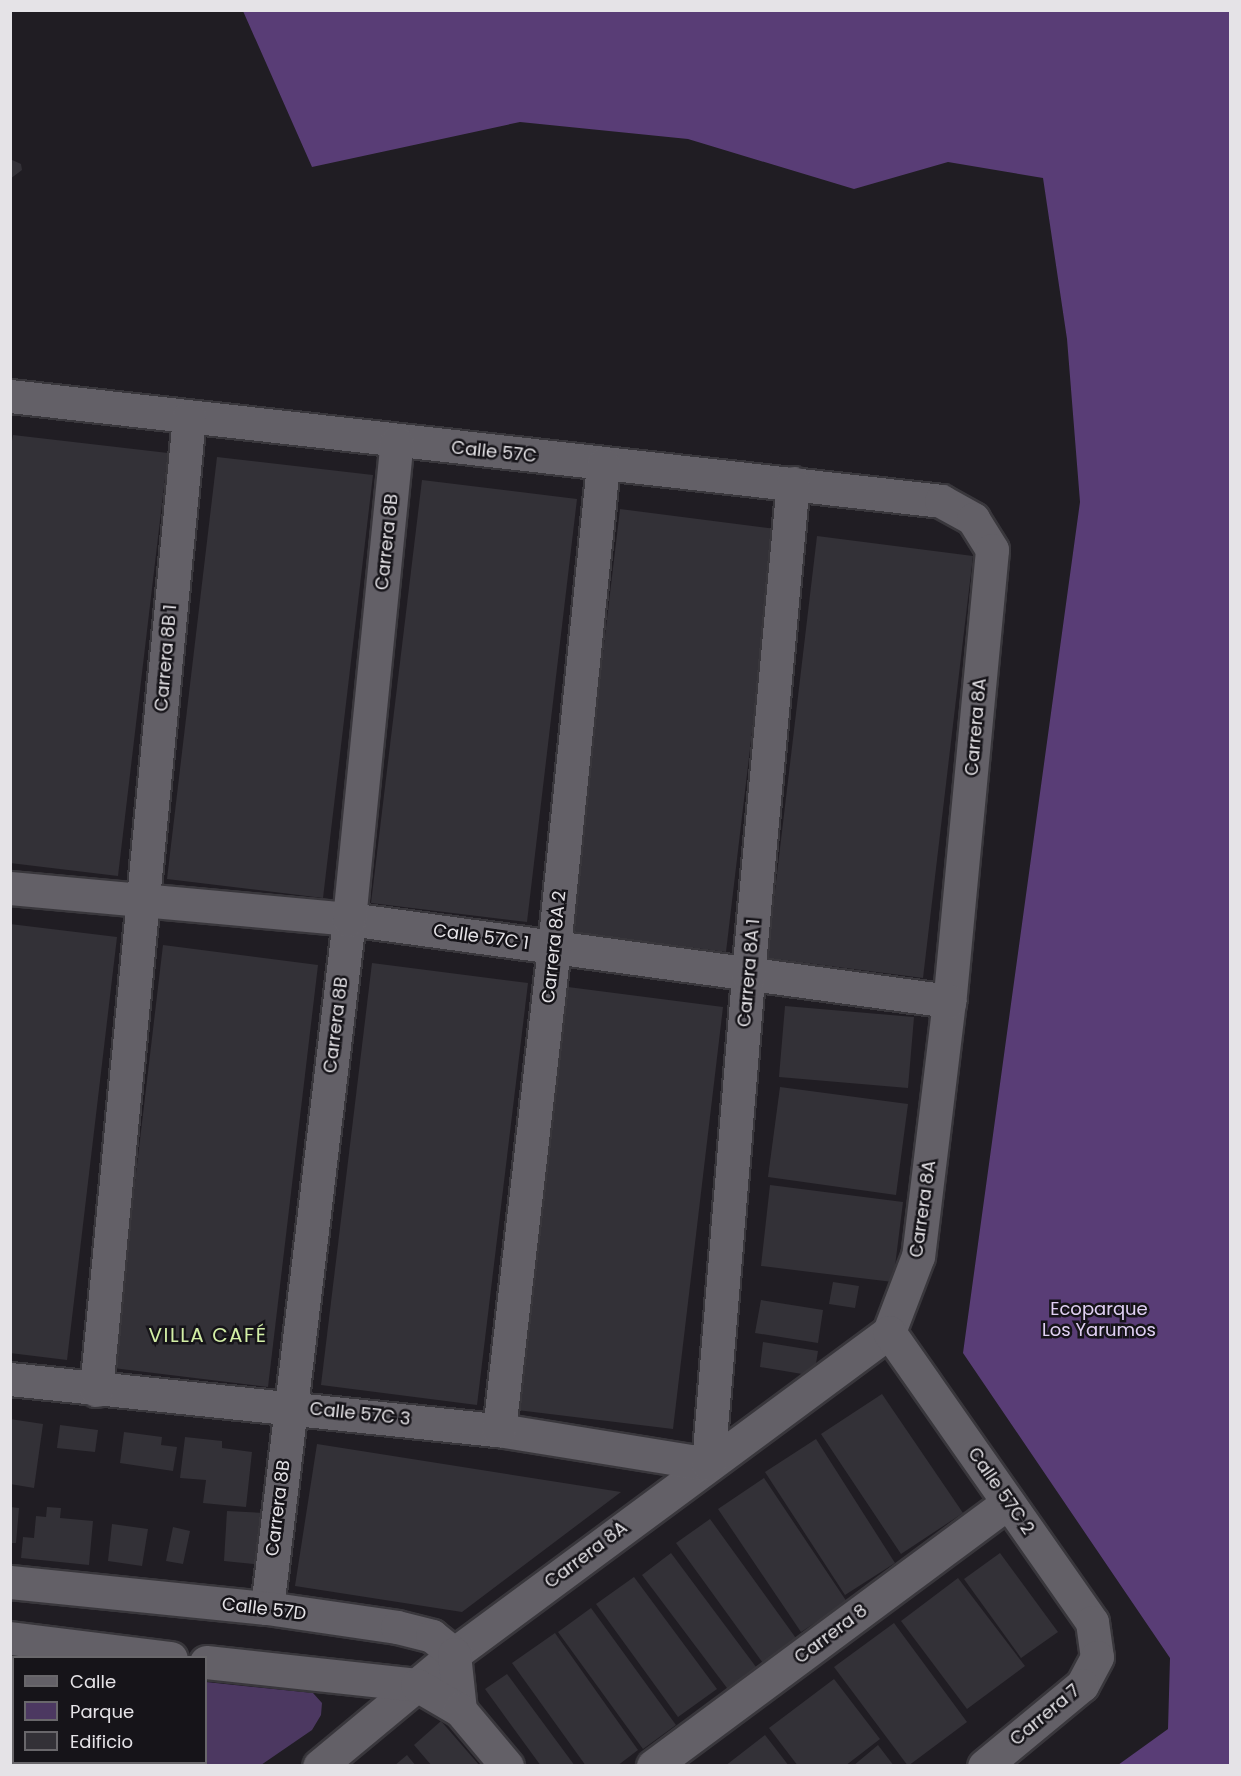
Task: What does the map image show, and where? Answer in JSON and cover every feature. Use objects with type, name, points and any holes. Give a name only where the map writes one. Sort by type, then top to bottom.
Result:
[{"type":"street","name":"Calle 57C","points":[[10,396],[397,442],[793,483],[942,501],[972,519]]},
{"type":"street","name":"Carrera 8B 1","points":[[143,900],[189,417]]},
{"type":"street","name":"Carrera 8B","points":[[267,1608],[349,919],[397,442]]},
{"type":"street","name":"Carrera 8A 2","points":[[499,1430],[554,947],[603,464]]},
{"type":"street","name":"Carrera 8A 1","points":[[708,1464],[748,975],[793,483]]},
{"type":"street","name":"Carrera 8A","points":[[319,1766],[454,1653],[889,1332],[918,1256],[949,1001],[992,550],[972,519]]},
{"type":"street","name":"Calle 57C 1","points":[[10,888],[349,919],[949,1001]]},
{"type":"street","points":[[96,1389],[143,900]]},
{"type":"street","name":"Calle 57C 2","points":[[889,1332],[1092,1622],[1097,1657]]},
{"type":"street","name":"Calle 57C 3","points":[[10,1379],[290,1406],[499,1430],[708,1464]]},
{"type":"street","name":"Carrera 8","points":[[653,1766],[1008,1502]]},
{"type":"street","name":"Calle 57D","points":[[10,1582],[267,1608],[397,1626],[432,1636],[454,1653]]},
{"type":"street","points":[[10,1638],[155,1656]]},
{"type":"street","points":[[454,1653],[460,1710]]},
{"type":"street","name":"Carrera 7","points":[[984,1766],[1082,1685],[1097,1657]]},
{"type":"street","points":[[207,1662],[417,1685],[460,1710],[507,1766]]},
{"type":"green space","name":"Ecoparque Los Yarumos","points":[[243,11],[1230,11],[1230,1765],[1118,1765],[1168,1729],[1170,1658],[963,1353],[1080,502],[1067,339],[1043,178],[948,162],[854,189],[688,139],[520,122],[312,167]]},
{"type":"green space","points":[[11,1662],[12,1764],[207,1764],[207,1682],[313,1693],[322,1703],[321,1715],[312,1730],[261,1765],[11,1765]]},
{"type":"building","points":[[10,159],[21,164],[22,170],[10,179]]},
{"type":"building","points":[[13,435],[168,453],[118,876],[10,863],[10,453]]},
{"type":"building","points":[[217,457],[373,475],[323,898],[167,879]]},
{"type":"building","points":[[422,480],[577,499],[527,922],[371,903]]},
{"type":"building","points":[[620,509],[776,529],[726,952],[570,932]]},
{"type":"building","points":[[817,536],[973,556],[923,978],[767,958]]},
{"type":"building","points":[[10,924],[117,937],[67,1360],[10,1353]]},
{"type":"building","points":[[163,945],[318,965],[268,1387],[113,1368]]},
{"type":"building","points":[[372,963],[528,983],[477,1405],[321,1385]]},
{"type":"building","points":[[568,987],[723,1007],[673,1429],[517,1410]]},
{"type":"building","points":[[785,1006],[914,1017],[908,1088],[779,1077]]},
{"type":"building","points":[[780,1087],[908,1104],[896,1195],[768,1177]]},
{"type":"building","points":[[770,1185],[903,1202],[893,1282],[761,1266]]},
{"type":"building","points":[[833,1282],[859,1286],[855,1308],[829,1304]]},
{"type":"building","points":[[761,1300],[823,1310],[818,1343],[755,1333]]},
{"type":"building","points":[[763,1342],[818,1351],[814,1376],[760,1367]]},
{"type":"building","points":[[882,1394],[963,1513],[901,1554],[821,1434]]},
{"type":"building","points":[[10,1419],[43,1424],[34,1488],[10,1484]]},
{"type":"building","points":[[60,1425],[98,1430],[95,1452],[57,1448]]},
{"type":"building","points":[[124,1432],[162,1437],[161,1445],[177,1447],[173,1471],[120,1463]]},
{"type":"building","points":[[185,1437],[222,1441],[222,1448],[252,1452],[246,1507],[203,1503],[206,1480],[180,1478]]},
{"type":"building","points":[[816,1439],[895,1563],[845,1595],[765,1472]]},
{"type":"building","points":[[317,1444],[621,1492],[462,1612],[295,1586]]},
{"type":"building","points":[[764,1478],[847,1602],[801,1632],[718,1509]]},
{"type":"building","points":[[10,1507],[19,1508],[16,1543],[10,1543]]},
{"type":"building","points":[[47,1507],[61,1508],[60,1518],[93,1521],[89,1565],[21,1558],[23,1537],[34,1538],[36,1516],[46,1517]]},
{"type":"building","points":[[227,1511],[265,1513],[262,1565],[224,1561]]},
{"type":"building","points":[[710,1519],[798,1641],[765,1666],[676,1543]]},
{"type":"building","points":[[112,1524],[148,1529],[142,1566],[108,1561]]},
{"type":"building","points":[[173,1527],[190,1531],[183,1564],[166,1561]]},
{"type":"building","points":[[671,1553],[759,1671],[730,1692],[642,1575]]},
{"type":"building","points":[[1000,1553],[1058,1632],[1021,1658],[964,1579]]},
{"type":"building","points":[[634,1577],[717,1689],[678,1717],[596,1604]]},
{"type":"building","points":[[958,1578],[1025,1666],[967,1709],[901,1621]]},
{"type":"building","points":[[591,1608],[676,1725],[643,1749],[558,1632]]},
{"type":"building","points":[[894,1623],[967,1722],[908,1766],[834,1667]]},
{"type":"building","points":[[555,1633],[638,1750],[617,1766],[586,1766],[512,1663]]},
{"type":"building","points":[[507,1674],[575,1766],[541,1766],[485,1689]]},
{"type":"building","points":[[834,1679],[880,1739],[845,1766],[798,1766],[769,1728]]},
{"type":"building","points":[[441,1721],[480,1766],[432,1766],[414,1745]]},
{"type":"building","points":[[765,1735],[789,1766],[725,1766]]},
{"type":"building","points":[[878,1745],[894,1766],[853,1766]]},
{"type":"building","points":[[407,1755],[416,1766],[394,1766]]},
{"type":"district","name":"VILLA CAFÉ","points":[[208,1335]]}]
